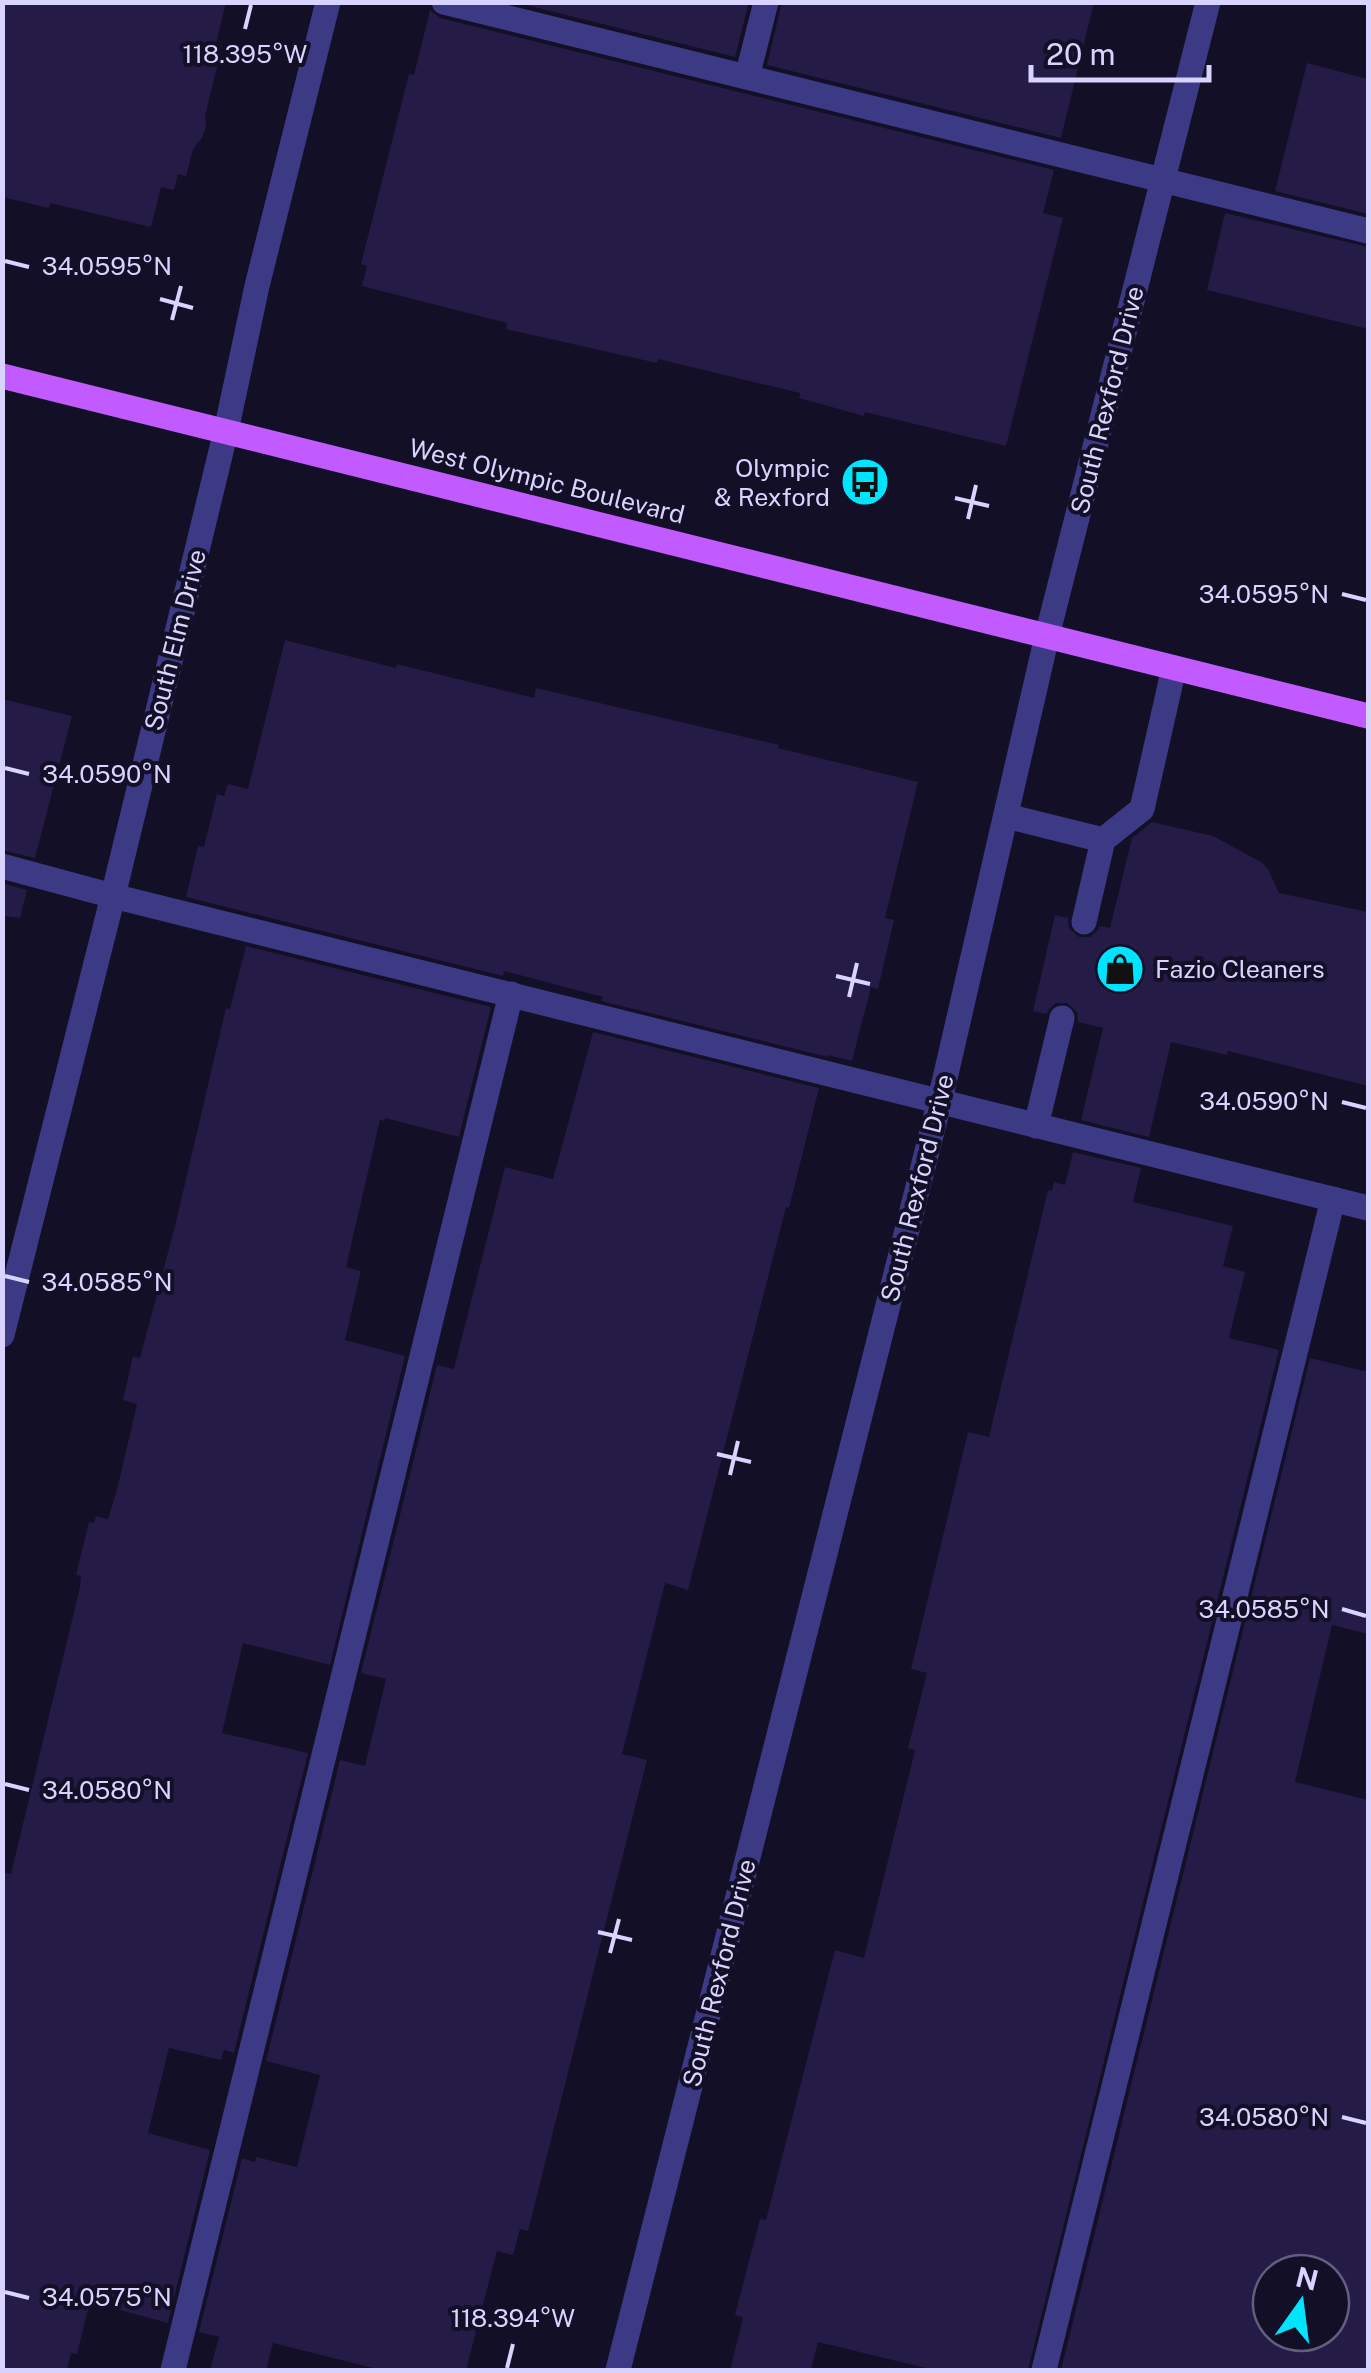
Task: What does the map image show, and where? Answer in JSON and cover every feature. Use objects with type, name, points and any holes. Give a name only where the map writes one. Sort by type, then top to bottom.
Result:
[{"type":"main road","name":"West Olympic Boulevard","points":[[2,376],[1368,716]]},
{"type":"street","name":"South Elm Drive","points":[[2,1335],[113,896],[328,2]]},
{"type":"street","points":[[444,2],[1368,231]]},
{"type":"street","points":[[747,77],[766,2]]},
{"type":"street","name":"South Rexford Drive","points":[[618,2370],[940,1100],[1047,636],[1208,2]]},
{"type":"street","points":[[1084,922],[1104,840],[1142,809],[1174,668]]},
{"type":"street","points":[[1006,816],[1104,840]]},
{"type":"street","points":[[2,866],[1368,1208]]},
{"type":"street","points":[[173,2370],[512,994]]},
{"type":"street","points":[[1036,1126],[1062,1018]]},
{"type":"street","points":[[1044,2370],[1332,1199]]},
{"type":"building","points":[[2,2],[226,2],[216,44],[222,46],[205,116],[206,127],[193,149],[186,176],[178,174],[174,190],[161,187],[151,227],[50,203],[49,208],[2,197]]},
{"type":"building","points":[[514,2],[749,2],[735,57]]},
{"type":"building","points":[[782,2],[1094,2],[1061,138],[767,65]]},
{"type":"building","points":[[430,10],[440,18],[1054,170],[1043,213],[1063,218],[1006,446],[865,412],[864,416],[799,398],[800,393],[658,359],[657,363],[506,329],[507,323],[362,286],[367,266],[361,264],[409,74],[414,75]]},
{"type":"building","points":[[1307,63],[1368,79],[1368,214],[1275,191]]},
{"type":"building","points":[[1225,213],[1368,247],[1368,329],[1207,290]]},
{"type":"building","points":[[285,640],[534,698],[536,688],[918,782],[885,918],[894,920],[878,989],[871,987],[852,1061],[601,1001],[603,997],[504,971],[503,976],[186,897],[198,846],[204,847],[217,794],[224,796],[228,784],[248,789]]},
{"type":"building","points":[[2,699],[72,716],[35,858],[2,850]]},
{"type":"building","points":[[1152,822],[1213,836],[1261,862],[1279,893],[1368,912],[1368,1086],[1228,1051],[1227,1055],[1171,1042],[1149,1137],[1081,1120],[1103,1028],[1078,1022],[1077,1012],[1067,1003],[1056,1003],[1046,1014],[1033,1011],[1055,915],[1068,918],[1069,928],[1079,937],[1090,937],[1100,926],[1110,928],[1132,838]]},
{"type":"building","points":[[2,883],[27,890],[20,918],[2,916]]},
{"type":"building","points":[[246,946],[491,1007],[459,1137],[385,1118],[380,1120],[346,1267],[361,1271],[345,1340],[405,1356],[330,1665],[243,1643],[222,1733],[308,1753],[234,2053],[224,2050],[221,2060],[169,2048],[148,2133],[210,2150],[168,2323],[90,2302],[77,2354],[71,2353],[67,2370],[2,2370],[2,1872],[11,1874],[80,1587],[81,1576],[76,1575],[89,1522],[94,1523],[96,1516],[108,1519],[117,1490],[137,1404],[123,1400],[133,1356],[140,1358],[226,1008],[230,1009]]},
{"type":"building","points":[[593,1032],[819,1088],[688,1590],[665,1583],[622,1754],[647,1760],[528,2231],[520,2229],[513,2255],[497,2251],[466,2370],[381,2370],[273,2343],[266,2370],[210,2370],[219,2337],[199,2332],[242,2158],[255,2162],[256,2157],[297,2167],[320,2075],[266,2061],[340,1760],[365,1766],[386,1679],[361,1673],[437,1365],[454,1369],[505,1167],[553,1179]]},
{"type":"building","points":[[1073,1152],[1141,1168],[1133,1202],[1233,1226],[1223,1266],[1245,1272],[1229,1338],[1279,1350],[1028,2370],[934,2370],[818,2342],[811,2370],[730,2370],[743,2317],[735,2315],[760,2219],[766,2220],[835,1950],[864,1958],[915,1750],[908,1748],[927,1673],[911,1669],[968,1432],[989,1437],[1048,1190],[1052,1191],[1054,1182],[1065,1185]]},
{"type":"building","points":[[1310,1358],[1368,1372],[1368,1634],[1332,1625],[1295,1782],[1368,1800],[1368,2370],[1061,2370]]},
{"type":"place","name":"Olympic & Rexford","points":[[865,482]]},
{"type":"place","name":"Fazio Cleaners","points":[[1120,969]]}]
